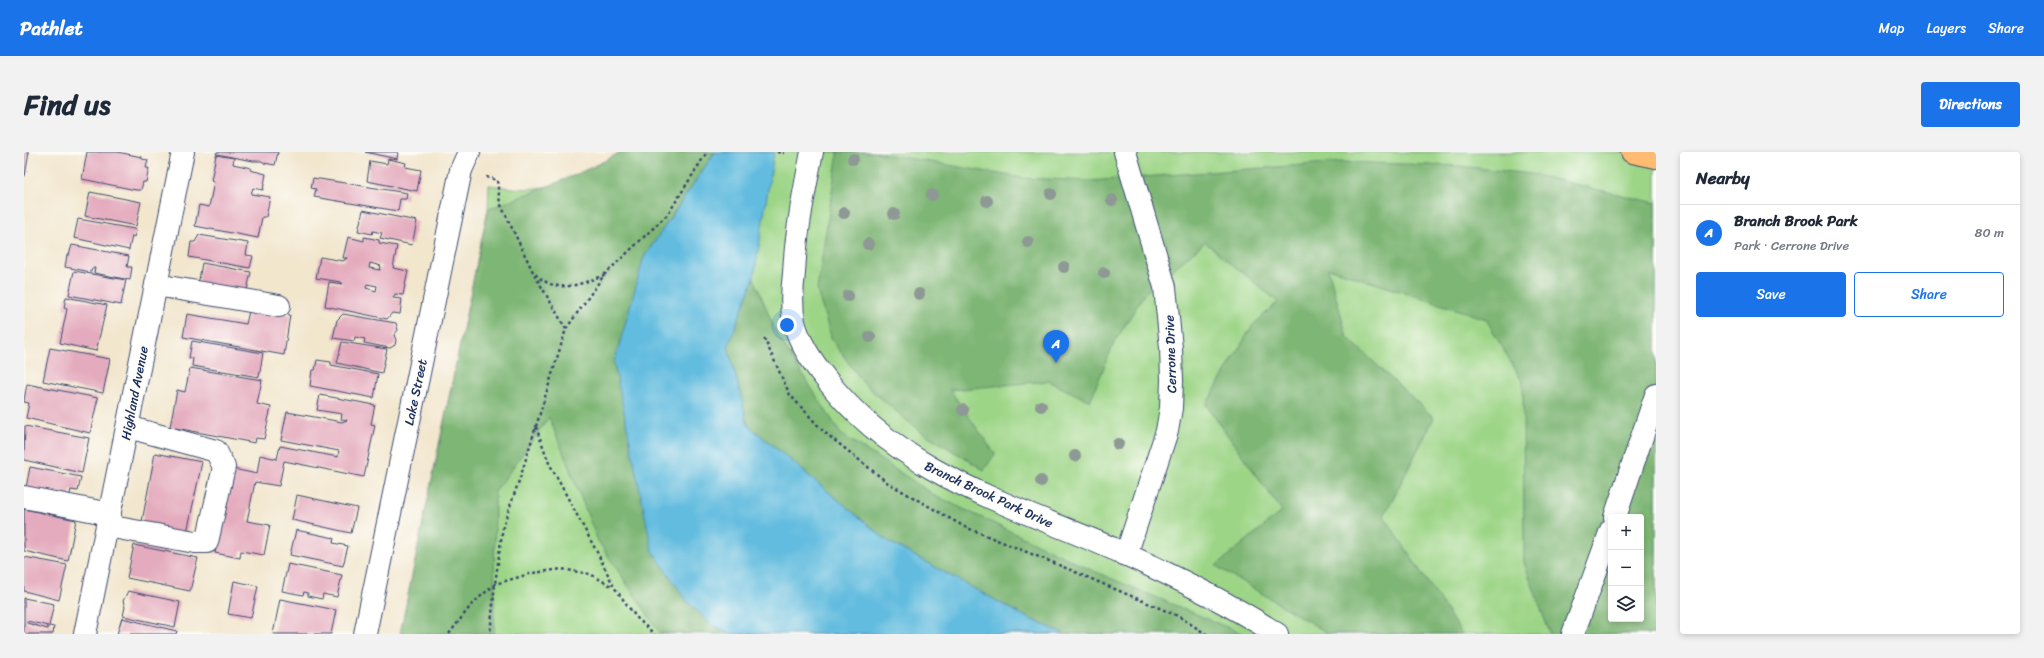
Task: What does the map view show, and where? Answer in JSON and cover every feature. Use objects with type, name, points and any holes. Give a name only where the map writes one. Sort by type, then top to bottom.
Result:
[{"type":"main road","points":[[1632,152],[1655,157]]},
{"type":"street","name":"Highland Avenue","points":[[85,634],[183,152]]},
{"type":"street","name":"Branch Brook Park Drive","points":[[812,152],[797,234],[792,310],[800,338],[824,377],[862,420],[895,446],[930,468],[984,495],[1126,555],[1212,595],[1278,634]]},
{"type":"street","name":"Cerrone Drive","points":[[1125,152],[1165,287],[1172,348],[1171,408],[1167,431],[1126,555]]},
{"type":"street","name":"Lake Street","points":[[365,634],[465,158]]},
{"type":"street","points":[[156,284],[278,306]]},
{"type":"street","points":[[1616,514],[1656,395]]},
{"type":"street","points":[[24,497],[195,542],[206,542],[224,467],[216,451],[128,427]]},
{"type":"street","points":[[1573,634],[1608,538]]},
{"type":"path","points":[[490,634],[503,526],[536,427],[566,329],[604,275],[668,214],[707,152]]},
{"type":"path","points":[[777,152],[784,153]]},
{"type":"path","points":[[486,177],[497,180],[500,203],[533,272],[566,329]]},
{"type":"path","points":[[533,272],[545,283],[573,287],[604,275]]},
{"type":"path","points":[[536,427],[549,463],[614,587],[636,617],[654,634]]},
{"type":"path","points":[[448,634],[472,604],[495,584],[532,573],[562,569],[590,574],[614,587]]},
{"type":"green space","points":[[621,152],[1656,152],[1656,634],[400,634],[488,209],[489,185],[524,189],[536,188],[558,183],[591,169]]},
{"type":"green space","points":[[621,152],[715,152],[644,257],[711,625],[733,634],[660,633],[598,541],[549,417],[495,492],[494,634],[400,634],[488,209],[572,176]]},
{"type":"green space","points":[[838,152],[873,152],[1023,178],[1090,181],[1343,162],[1460,166],[1531,174],[1656,203],[1656,634],[1550,634],[1524,562],[1523,383],[1486,319],[1328,268],[1347,337],[1434,418],[1384,516],[1462,634],[1329,634],[1216,566],[1282,511],[1206,405],[1252,326],[1278,302],[1205,242],[1145,293],[1114,343],[1090,401],[1048,381],[950,390],[995,454],[984,470],[917,429],[864,384],[832,340],[817,290]]},
{"type":"green space","points":[[754,278],[777,335],[841,434],[936,496],[1096,572],[1243,634],[1065,634],[1028,618],[889,542],[748,425],[728,346]]},
{"type":"water","points":[[715,152],[774,152],[754,278],[728,346],[748,425],[889,542],[1028,618],[1065,634],[733,634],[711,625],[686,600],[652,550],[614,363],[644,257]]},
{"type":"building","points":[[24,152],[29,152],[25,176],[24,176]]},
{"type":"building","points":[[87,152],[117,152],[142,157],[142,159],[148,160],[146,168],[149,168],[146,182],[143,182],[141,190],[136,190],[82,179]]},
{"type":"building","points":[[217,152],[278,152],[275,165],[264,163],[262,161],[253,161],[216,154]]},
{"type":"building","points":[[365,152],[398,152],[397,159]]},
{"type":"building","points":[[216,155],[234,158],[233,164],[251,168],[250,170],[266,174],[263,190],[253,188],[251,194],[270,197],[266,217],[262,217],[258,238],[195,226],[199,205],[209,207],[214,182],[211,181]]},
{"type":"building","points":[[388,159],[406,163],[405,167],[421,170],[417,191],[367,181],[370,161],[387,164]]},
{"type":"building","points":[[313,178],[407,193],[406,199],[400,199],[398,211],[314,197],[316,189],[311,188]]},
{"type":"building","points":[[90,192],[141,202],[136,226],[85,216]]},
{"type":"building","points":[[363,210],[417,221],[412,245],[380,238],[382,233],[373,231],[372,234],[358,231]]},
{"type":"building","points":[[78,219],[134,229],[136,231],[134,237],[132,236],[129,250],[74,238]]},
{"type":"building","points":[[199,235],[248,243],[246,255],[253,256],[250,268],[189,257],[191,242],[195,242]]},
{"type":"building","points":[[348,237],[364,241],[364,237],[379,240],[379,243],[397,246],[393,268],[408,271],[403,295],[395,294],[393,298],[402,299],[400,314],[392,313],[387,319],[325,306],[329,282],[343,284],[341,282],[316,278],[320,257],[343,261],[347,258],[343,258]],"holes":[[[370,263],[381,266],[380,270],[369,268]],[[367,284],[377,286],[376,291],[366,288]]]},
{"type":"building","points":[[72,245],[129,256],[127,267],[132,267],[130,280],[94,273],[95,268],[92,268],[91,272],[65,267],[67,255],[69,255]]},
{"type":"building","points":[[202,263],[251,272],[246,295],[198,285]]},
{"type":"building","points":[[74,271],[126,280],[121,305],[69,295]]},
{"type":"building","points":[[66,297],[107,305],[96,351],[60,343],[67,309],[64,308]]},
{"type":"building","points":[[250,307],[290,315],[284,355],[183,337],[187,314],[246,324]]},
{"type":"building","points":[[343,314],[396,323],[398,330],[394,335],[396,340],[395,345],[390,348],[364,343],[365,339],[355,337],[354,341],[333,338],[337,320]]},
{"type":"building","points":[[192,341],[263,353],[259,377],[192,366],[193,358],[189,358]]},
{"type":"building","points":[[342,342],[387,349],[382,373],[337,363]]},
{"type":"building","points":[[50,348],[110,359],[103,393],[43,381]]},
{"type":"building","points":[[317,360],[331,362],[331,365],[378,374],[374,398],[310,386],[312,370],[315,370]]},
{"type":"building","points":[[190,368],[262,380],[257,404],[271,407],[264,439],[256,438],[255,443],[170,427],[177,390],[185,392]]},
{"type":"building","points":[[27,384],[98,398],[90,433],[26,418],[29,403],[24,402]]},
{"type":"building","points":[[320,395],[375,405],[371,424],[375,425],[364,477],[284,461],[279,486],[255,482],[247,521],[270,525],[264,555],[241,551],[240,558],[215,553],[233,469],[257,474],[260,455],[277,459],[280,446],[338,457],[339,451],[281,440],[287,412],[342,422],[347,420],[341,419],[342,414],[317,410]]},
{"type":"building","points":[[25,426],[89,438],[82,473],[24,460]]},
{"type":"building","points":[[155,453],[202,462],[186,537],[141,527]]},
{"type":"building","points":[[30,467],[81,477],[78,491],[71,490],[69,497],[26,488]]},
{"type":"building","points":[[297,495],[357,508],[351,533],[292,520]]},
{"type":"building","points":[[24,509],[76,520],[68,561],[24,551]]},
{"type":"building","points":[[296,530],[334,538],[333,543],[348,546],[343,566],[290,555]]},
{"type":"building","points":[[134,545],[198,558],[190,591],[127,578]]},
{"type":"building","points":[[24,557],[67,565],[59,600],[24,591]]},
{"type":"building","points":[[288,564],[342,575],[337,597],[323,594],[322,599],[308,596],[308,593],[304,592],[303,595],[282,591]]},
{"type":"building","points":[[234,581],[258,586],[251,618],[228,614]]},
{"type":"building","points":[[128,591],[180,602],[175,627],[123,616],[125,607],[123,601]]},
{"type":"building","points":[[24,598],[54,604],[49,626],[54,627],[53,634],[24,634]],"holes":[[[27,621],[48,626],[48,629],[27,623]]]},
{"type":"building","points":[[280,599],[336,610],[331,634],[273,634]]},
{"type":"building","points":[[122,618],[177,631],[176,634],[117,634]]},
{"type":"place","name":"Branch Brook Park","points":[[1056,363]]}]
